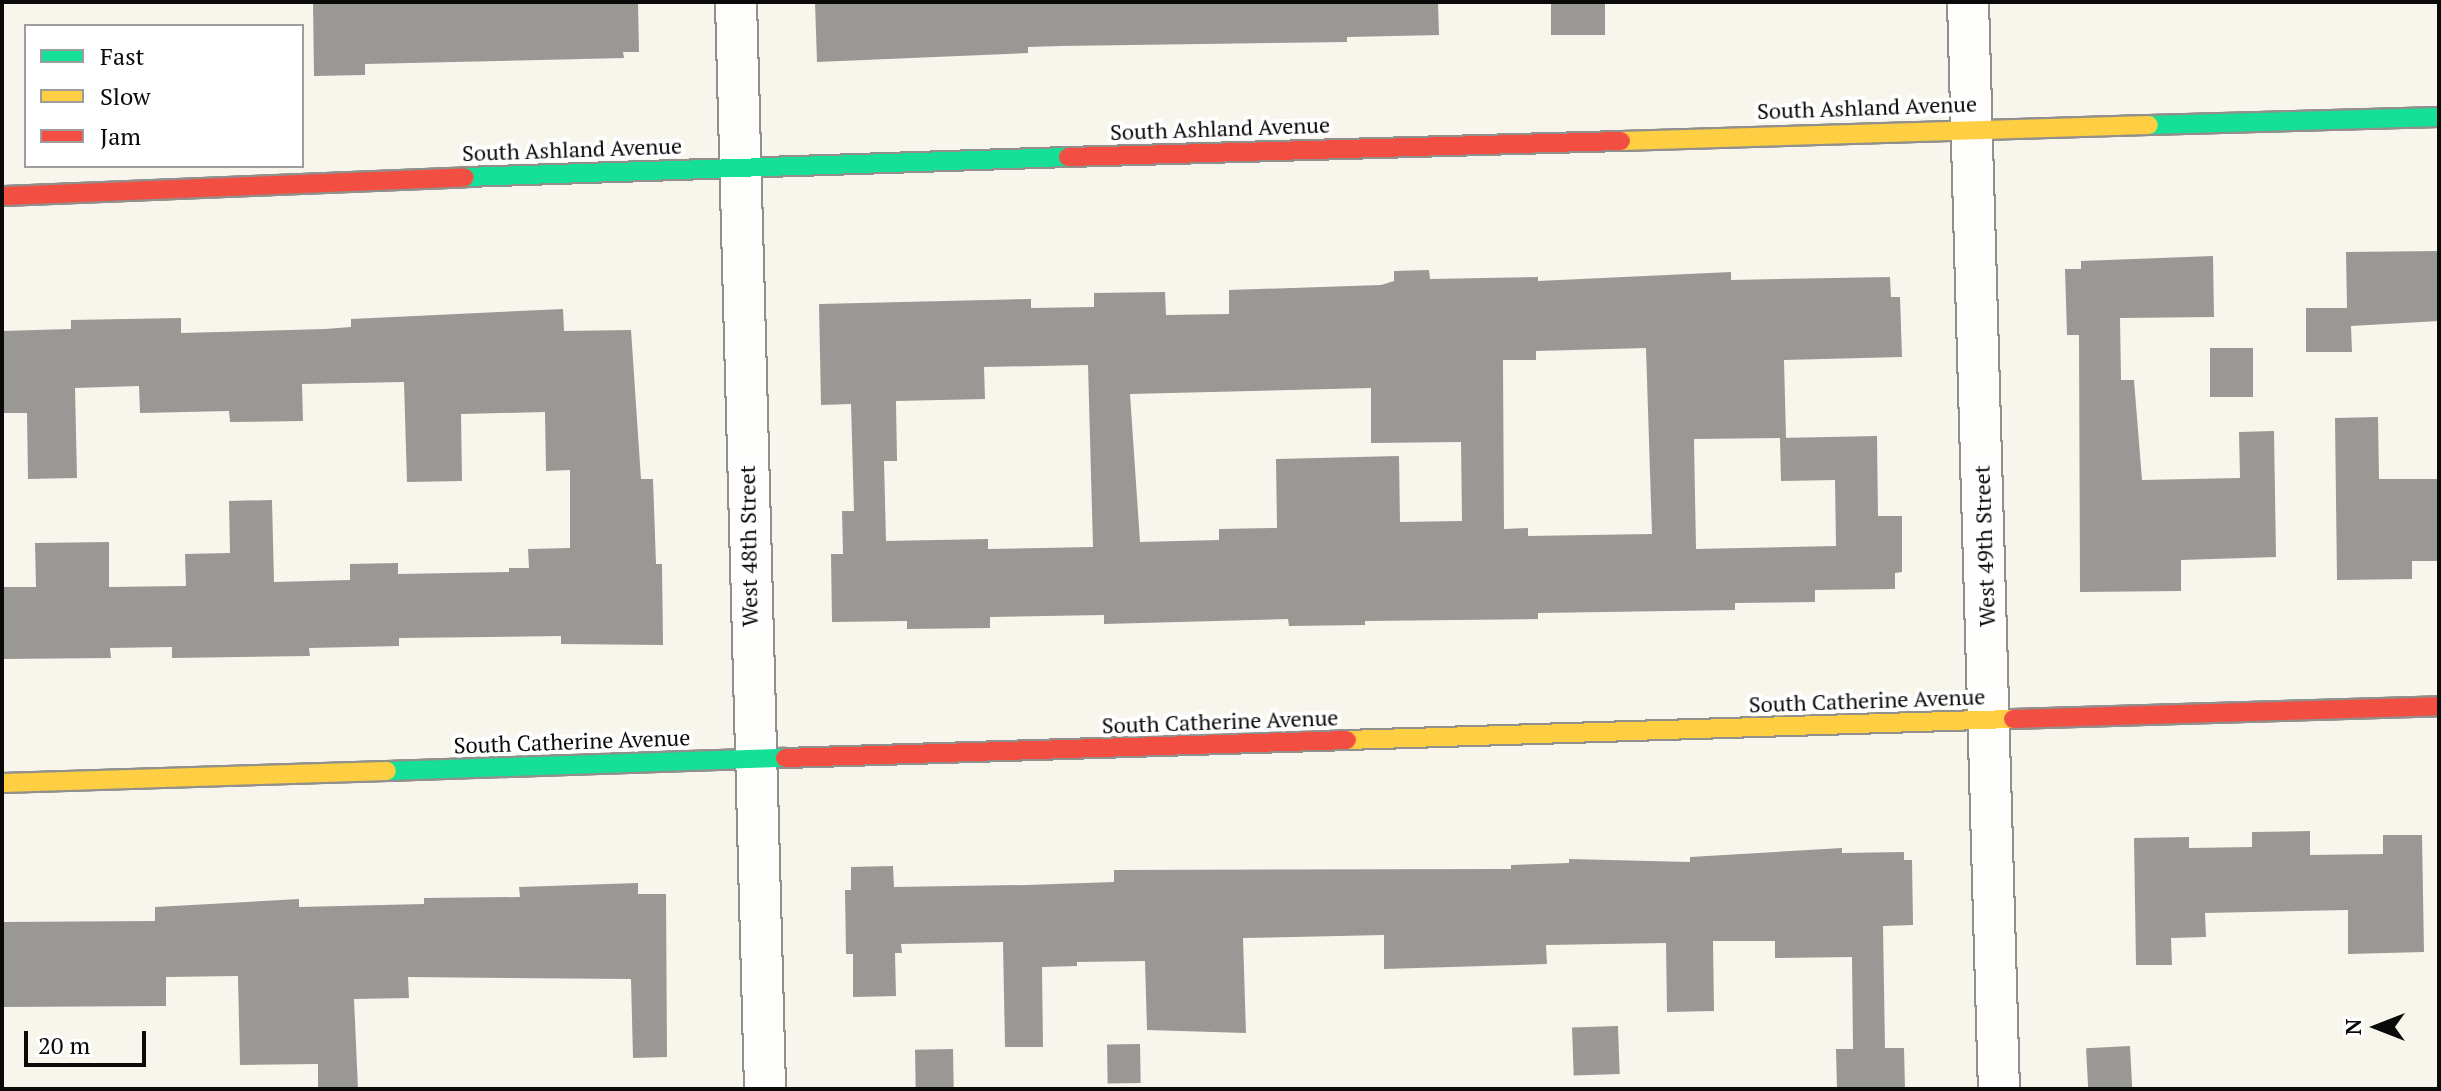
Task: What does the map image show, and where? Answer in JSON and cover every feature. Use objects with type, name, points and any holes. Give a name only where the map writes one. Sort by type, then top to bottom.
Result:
[{"type":"street","name":"West 48th Street","points":[[736,2],[753,759],[765,1089]]},
{"type":"street","name":"West 49th Street","points":[[1968,2],[1999,1089]]},
{"type":"street","name":"South Ashland Avenue","points":[[2,196],[739,166],[1972,128],[2439,117]]},
{"type":"street","name":"South Catherine Avenue","points":[[2,783],[2439,706]]},
{"type":"building","points":[[313,2],[638,2],[639,52],[623,52],[624,58],[365,64],[365,75],[314,76]]},
{"type":"building","points":[[815,2],[1438,2],[1439,35],[1347,37],[1347,42],[1028,47],[1028,53],[817,62]]},
{"type":"building","points":[[1551,2],[1605,2],[1605,35],[1551,35]]},
{"type":"building","points":[[2439,251],[2439,321],[2351,326],[2352,352],[2306,352],[2306,308],[2347,308],[2346,252]]},
{"type":"building","points":[[2213,256],[2214,317],[2120,318],[2121,380],[2134,380],[2142,480],[2240,478],[2239,432],[2274,431],[2276,557],[2181,560],[2181,591],[2080,592],[2079,335],[2067,335],[2065,269],[2081,269],[2081,261]]},
{"type":"building","points":[[1429,270],[1430,279],[1538,277],[1538,281],[1731,272],[1731,280],[1890,277],[1891,297],[1900,297],[1902,357],[1784,360],[1786,438],[1877,436],[1878,516],[1902,516],[1902,572],[1895,573],[1895,589],[1815,590],[1815,602],[1735,603],[1735,610],[1538,613],[1538,619],[1365,621],[1365,625],[1289,626],[1288,619],[1104,624],[1104,615],[990,617],[990,628],[907,629],[907,621],[832,622],[831,554],[843,554],[842,511],[854,511],[851,404],[821,405],[819,304],[1031,299],[1031,308],[1094,307],[1094,293],[1165,292],[1166,315],[1229,314],[1229,290],[1381,285],[1394,281],[1394,271]],"holes":[[[1646,348],[1652,534],[1528,536],[1528,528],[1504,529],[1503,360],[1536,360],[1536,351]],[[1088,365],[1093,547],[988,549],[988,539],[886,541],[884,461],[897,461],[896,401],[985,399],[984,367]],[[1371,388],[1371,443],[1461,442],[1462,521],[1400,522],[1399,456],[1276,459],[1277,528],[1219,529],[1219,540],[1140,542],[1130,394]],[[1780,438],[1781,481],[1835,480],[1836,546],[1696,549],[1694,439]]]},
{"type":"building","points":[[563,309],[564,331],[631,330],[641,479],[653,479],[656,564],[662,564],[663,645],[561,644],[561,636],[399,638],[399,646],[309,648],[310,656],[172,658],[172,647],[110,648],[111,658],[2,659],[2,587],[36,587],[35,543],[109,542],[109,587],[186,586],[185,554],[230,553],[229,501],[272,500],[274,582],[350,580],[350,564],[398,563],[398,574],[509,572],[509,568],[529,568],[528,549],[570,548],[570,470],[546,471],[545,412],[461,414],[462,481],[407,482],[404,382],[302,384],[303,421],[230,422],[229,411],[140,413],[139,386],[75,388],[77,478],[28,479],[27,413],[2,413],[2,331],[71,329],[71,320],[181,318],[181,333],[325,329],[351,327],[351,319]]},
{"type":"building","points":[[2210,348],[2253,348],[2253,397],[2210,397]]},
{"type":"building","points":[[2378,417],[2379,479],[2439,479],[2439,561],[2412,561],[2412,579],[2337,580],[2335,418]]},
{"type":"building","points":[[2310,831],[2310,855],[2383,854],[2383,835],[2422,835],[2424,952],[2348,954],[2348,910],[2205,913],[2206,937],[2171,938],[2172,965],[2136,965],[2134,838],[2189,837],[2189,848],[2252,847],[2252,832]]},
{"type":"building","points":[[1842,848],[1842,853],[1904,852],[1904,860],[1912,860],[1913,925],[1883,926],[1885,1048],[1904,1048],[1905,1089],[1837,1089],[1836,1049],[1853,1049],[1852,957],[1775,958],[1775,941],[1713,941],[1714,1011],[1667,1012],[1666,943],[1546,945],[1547,964],[1384,969],[1384,935],[1243,938],[1246,1033],[1147,1030],[1145,961],[1077,962],[1077,966],[1042,967],[1043,1047],[1005,1047],[1003,942],[901,944],[902,953],[895,953],[896,996],[853,997],[853,954],[846,954],[845,890],[851,890],[851,867],[893,866],[894,887],[1026,885],[1114,882],[1114,870],[1511,869],[1511,865],[1569,863],[1569,859],[1690,862],[1690,857]]},
{"type":"building","points":[[638,883],[638,894],[666,894],[667,1057],[633,1058],[631,979],[408,977],[409,998],[354,999],[358,1089],[318,1089],[318,1064],[240,1065],[238,976],[166,977],[166,1006],[2,1007],[2,922],[155,921],[155,907],[299,899],[299,907],[424,904],[424,898],[520,897],[519,887]]},
{"type":"building","points":[[1618,1026],[1620,1074],[1574,1076],[1572,1028]]},
{"type":"building","points":[[1140,1044],[1141,1083],[1108,1084],[1107,1045]]},
{"type":"building","points":[[2130,1046],[2132,1089],[2088,1089],[2086,1048]]},
{"type":"building","points":[[953,1049],[954,1089],[916,1089],[915,1050]]},
{"type":"traffic: fast","points":[[2149,125],[2439,117]]},
{"type":"traffic: fast","points":[[465,177],[1068,157]]},
{"type":"traffic: fast","points":[[387,771],[785,758]]},
{"type":"traffic: slow","points":[[1621,141],[2149,125]]},
{"type":"traffic: slow","points":[[1347,740],[2013,719]]},
{"type":"traffic: slow","points":[[2,783],[387,771]]},
{"type":"traffic: jam","points":[[1068,157],[1621,141]]},
{"type":"traffic: jam","points":[[2,196],[465,177]]},
{"type":"traffic: jam","points":[[2013,719],[2439,706]]},
{"type":"traffic: jam","points":[[785,758],[1347,740]]}]
